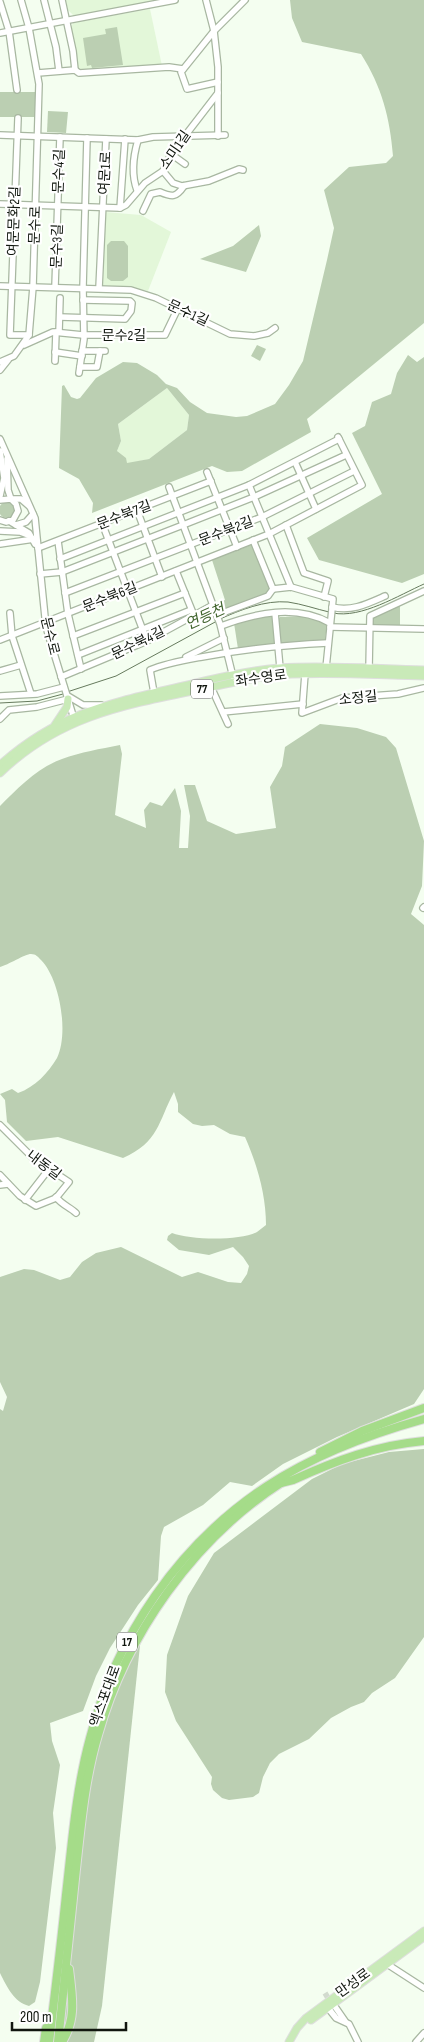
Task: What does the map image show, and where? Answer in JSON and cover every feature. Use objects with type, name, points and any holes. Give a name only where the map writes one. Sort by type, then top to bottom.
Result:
[{"type":"highway","points":[[280,1480],[298,1463],[362,1431],[424,1408]]},
{"type":"highway","name":"엑스포대로","points":[[49,2042],[73,1828],[101,1701],[113,1669],[130,1634],[164,1584],[206,1535],[240,1505],[280,1480],[355,1441],[424,1419]]},
{"type":"highway","name":"엑스포대로","points":[[58,2042],[86,1769],[106,1708],[134,1648],[163,1600],[206,1547],[242,1511],[280,1480],[357,1446],[424,1424]]},
{"type":"highway","points":[[280,1480],[293,1480],[366,1451],[386,1446],[424,1441]]},
{"type":"highway","points":[[62,2042],[70,2030],[72,2020],[72,1998],[67,1953]]},
{"type":"highway","points":[[44,2042],[58,1968]]},
{"type":"main road","name":"좌수영로","points":[[0,765],[26,743],[103,705],[154,693],[280,668],[424,670]]},
{"type":"main road","name":"좌수영로","points":[[255,674],[424,676]]},
{"type":"main road","name":"좌수영로","points":[[75,719],[211,687],[233,678]]},
{"type":"main road","points":[[57,727],[68,697]]},
{"type":"main road","name":"좌수영로","points":[[0,773],[57,727]]},
{"type":"main road","name":"만성로","points":[[289,2042],[297,2028],[306,2018],[424,1931]]},
{"type":"main road","name":"만성로","points":[[294,2042],[308,2022],[332,2008],[424,1937]]},
{"type":"street","name":"문수로","points":[[0,362],[14,356],[24,345],[28,335],[33,287],[38,73],[21,0]]},
{"type":"street","points":[[44,0],[51,24],[59,71]]},
{"type":"street","points":[[62,0],[68,20],[75,70]]},
{"type":"street","points":[[0,33],[175,0]]},
{"type":"street","points":[[206,0],[214,31],[217,53],[218,93]]},
{"type":"street","points":[[218,82],[187,89],[181,72],[214,31],[245,0]]},
{"type":"street","points":[[0,2],[9,32],[17,90]]},
{"type":"street","points":[[38,73],[75,70],[79,73],[169,67],[183,69]]},
{"type":"street","name":"문수4길","points":[[0,135],[138,140],[153,137],[222,135],[218,93]]},
{"type":"street","name":"소미1길","points":[[120,208],[126,205],[137,190],[152,177],[163,171],[171,154],[218,93]]},
{"type":"street","name":"여문문화2길","points":[[18,118],[10,335],[28,335]]},
{"type":"street","name":"문수4길","points":[[58,206],[60,137]]},
{"type":"street","name":"여문1로","points":[[85,207],[88,138]]},
{"type":"street","name":"여문1로","points":[[99,288],[106,139]]},
{"type":"street","name":"여문1로","points":[[0,204],[120,208],[124,140]]},
{"type":"street","points":[[137,190],[134,173],[134,154],[138,140]]},
{"type":"street","points":[[171,154],[186,164]]},
{"type":"street","points":[[163,171],[173,184],[184,186],[209,181],[239,169],[243,170]]},
{"type":"street","points":[[143,211],[151,194],[160,192],[173,196],[180,192],[184,186]]},
{"type":"street","name":"문수3길","points":[[55,287],[58,206]]},
{"type":"street","name":"문수3길","points":[[83,288],[85,207]]},
{"type":"street","name":"문수1길","points":[[0,286],[99,288],[138,291],[178,308],[230,334],[254,336],[268,333],[275,328]]},
{"type":"street","name":"문수2길","points":[[82,354],[102,351],[97,367],[80,370],[83,288]]},
{"type":"street","points":[[55,361],[60,317],[60,298]]},
{"type":"street","name":"문수2길","points":[[60,317],[126,318],[131,311],[132,303],[130,301],[83,300]]},
{"type":"street","name":"문수2길","points":[[24,345],[58,332],[82,335],[165,335],[178,308]]},
{"type":"street","points":[[55,352],[82,354]]},
{"type":"street","points":[[0,370],[9,359]]},
{"type":"street","name":"문수북6길","points":[[0,640],[269,534],[362,486],[338,438],[295,462]]},
{"type":"street","points":[[0,439],[4,478],[0,496]]},
{"type":"street","points":[[0,484],[2,452]]},
{"type":"street","points":[[2,452],[8,471],[8,488],[18,511],[15,518],[9,521]]},
{"type":"street","points":[[2,452],[32,510],[38,551]]},
{"type":"street","name":"문수북2길","points":[[183,525],[254,497],[346,455]]},
{"type":"street","points":[[60,559],[250,485],[295,462],[316,509]]},
{"type":"street","name":"문수북2길","points":[[190,545],[262,517],[354,471]]},
{"type":"street","points":[[207,472],[237,547]]},
{"type":"street","name":"문수북7길","points":[[38,551],[58,541],[211,481]]},
{"type":"street","points":[[250,485],[291,587]]},
{"type":"street","name":"문수북2길","points":[[168,487],[220,625]]},
{"type":"street","points":[[0,500],[21,499],[32,510]]},
{"type":"street","points":[[19,526],[26,522],[32,510]]},
{"type":"street","points":[[136,510],[162,577]]},
{"type":"street","points":[[0,520],[36,530]]},
{"type":"street","points":[[102,524],[147,641]]},
{"type":"street","points":[[40,574],[62,572],[183,525]]},
{"type":"street","points":[[19,526],[34,539],[38,551]]},
{"type":"street","points":[[286,526],[304,574],[328,581],[324,597]]},
{"type":"street","points":[[0,531],[22,532],[34,539]]},
{"type":"street","points":[[0,544],[34,539]]},
{"type":"street","points":[[253,540],[273,589]]},
{"type":"street","points":[[58,541],[68,614],[81,669]]},
{"type":"street","points":[[65,593],[190,545]]},
{"type":"street","name":"문수로","points":[[38,551],[45,623],[68,697]]},
{"type":"street","points":[[78,654],[142,629],[192,613],[176,571]]},
{"type":"street","points":[[217,615],[268,596],[273,589],[291,587],[333,599],[326,668]]},
{"type":"street","points":[[369,669],[369,618],[371,615],[424,591]]},
{"type":"street","points":[[73,636],[184,593]]},
{"type":"street","points":[[332,608],[356,607],[385,596]]},
{"type":"street","name":"문수북4길","points":[[61,677],[147,641],[192,613],[213,605]]},
{"type":"street","points":[[233,678],[220,625],[244,618],[275,613],[307,613],[330,622],[369,628],[424,629]]},
{"type":"street","points":[[275,613],[280,668]]},
{"type":"street","points":[[10,614],[12,636],[31,694]]},
{"type":"street","points":[[179,661],[224,638]]},
{"type":"street","points":[[154,693],[150,669],[179,661],[227,652],[278,645],[328,643]]},
{"type":"street","points":[[0,671],[21,664]]},
{"type":"street","points":[[303,704],[305,674]]},
{"type":"street","points":[[0,696],[41,693],[64,687]]},
{"type":"street","points":[[211,687],[228,724]]},
{"type":"street","name":"소정길","points":[[223,712],[303,704],[302,713],[340,698],[398,694],[424,688]]},
{"type":"street","points":[[0,710],[37,707],[68,697],[83,705],[103,705]]},
{"type":"street","points":[[68,697],[75,719]]},
{"type":"street","points":[[0,719],[9,710]]},
{"type":"street","name":"내동길","points":[[0,1125],[26,1152],[69,1182],[56,1197],[38,1206],[31,1205],[25,1200]]},
{"type":"street","points":[[0,1175],[25,1200],[49,1169]]},
{"type":"street","points":[[0,1185],[8,1184]]},
{"type":"street","points":[[56,1197],[61,1204],[68,1206],[76,1213]]},
{"type":"street","points":[[387,1964],[424,1988]]},
{"type":"street","points":[[332,2008],[336,2018],[350,2026],[358,2042]]},
{"type":"street","points":[[416,2042],[424,2033]]},
{"type":"shaded area","points":[[66,0],[161,0],[75,17],[68,10]]},
{"type":"shaded area","points":[[290,0],[424,0],[424,323],[307,419],[311,432],[242,471],[227,472],[212,466],[92,513],[93,503],[79,479],[59,468],[62,386],[64,385],[71,397],[77,399],[80,398],[96,378],[123,362],[137,363],[157,375],[166,384],[177,388],[190,402],[207,413],[236,417],[247,416],[275,404],[303,361],[327,260],[334,228],[324,190],[349,167],[386,163],[393,156],[390,129],[384,103],[361,54],[302,42],[292,18]],"holes":[[[167,388],[189,415],[187,430],[149,459],[127,463],[126,458],[117,451],[121,441],[118,424]]]},
{"type":"shaded area","points":[[150,9],[162,66],[79,71],[71,27],[73,23]]},
{"type":"shaded area","points":[[117,27],[123,65],[92,68],[91,65],[87,66],[83,38],[106,34],[105,29]]},
{"type":"shaded area","points":[[0,92],[36,92],[37,117],[0,117]]},
{"type":"shaded area","points":[[48,111],[68,112],[66,133],[47,132]]},
{"type":"shaded area","points":[[105,212],[141,215],[171,232],[148,291],[103,286]]},
{"type":"shaded area","points":[[259,225],[261,236],[246,272],[200,259],[233,246]]},
{"type":"shaded area","points":[[111,241],[124,241],[128,246],[128,277],[123,281],[111,281],[107,278],[107,245]]},
{"type":"shaded area","points":[[257,345],[266,349],[260,361],[251,356]]},
{"type":"shaded area","points":[[408,355],[417,362],[424,357],[424,574],[402,583],[319,560],[307,538],[382,494],[352,433],[365,426],[372,402],[391,394],[397,373]]},
{"type":"shaded area","points":[[167,388],[189,415],[187,430],[149,459],[127,464],[117,451],[121,441],[118,424]]},
{"type":"shaded area","points":[[4,502],[10,502],[15,507],[13,516],[4,518],[-1,513],[-1,507]]},
{"type":"shaded area","points":[[251,545],[270,586],[266,595],[220,612],[217,603],[225,600],[212,560]]},
{"type":"shaded area","points":[[400,603],[400,626],[371,625],[373,616]]},
{"type":"shaded area","points":[[271,615],[273,617],[276,642],[274,645],[238,649],[234,623]]},
{"type":"shaded area","points":[[310,616],[327,624],[325,641],[282,644],[280,642],[277,620],[280,617]]},
{"type":"shaded area","points":[[320,724],[357,728],[386,737],[396,748],[424,841],[422,886],[411,914],[424,925],[424,1389],[414,1404],[337,1437],[283,1464],[252,1486],[230,1482],[203,1505],[164,1527],[161,1536],[158,1580],[138,1605],[110,1648],[96,1676],[83,1711],[50,1723],[52,1741],[60,1765],[53,1813],[56,1848],[40,1982],[35,2002],[29,2006],[15,1997],[8,1989],[0,1973],[0,1409],[3,1411],[7,1397],[0,1382],[0,1277],[24,1269],[34,1270],[60,1280],[70,1277],[82,1262],[96,1253],[121,1247],[182,1277],[198,1272],[228,1282],[241,1283],[247,1274],[249,1266],[233,1247],[209,1255],[179,1250],[167,1240],[168,1236],[172,1233],[202,1238],[227,1238],[249,1235],[266,1225],[266,1214],[260,1180],[245,1137],[230,1134],[214,1125],[202,1126],[193,1124],[178,1112],[178,1104],[174,1092],[151,1138],[135,1152],[123,1158],[58,1137],[26,1141],[7,1122],[5,1100],[0,1094],[12,1089],[18,1093],[35,1083],[45,1074],[57,1058],[61,1048],[62,1021],[58,993],[53,980],[48,969],[36,955],[28,954],[0,967],[0,806],[28,779],[53,763],[76,754],[120,745],[122,754],[115,815],[146,828],[144,810],[150,802],[162,806],[175,788],[181,811],[179,848],[188,848],[190,816],[184,785],[195,785],[207,821],[236,834],[276,828],[270,787],[282,766],[285,747]]},
{"type":"shaded area","points":[[424,1449],[424,1637],[395,1678],[372,1693],[364,1702],[331,1718],[309,1739],[279,1754],[270,1763],[263,1777],[259,1793],[253,1797],[229,1800],[222,1798],[213,1790],[211,1784],[212,1777],[176,1721],[165,1692],[167,1655],[188,1596],[214,1553],[312,1479],[342,1464],[389,1452]]},
{"type":"shaded area","points":[[141,1636],[102,2006],[94,2042],[56,2042],[94,1720],[129,1645]]},
{"type":"waterway","name":"연등천","points":[[333,613],[356,613],[392,600],[424,584]]},
{"type":"waterway","name":"연등천","points":[[220,619],[253,606],[279,602],[288,602],[329,612]]},
{"type":"waterway","name":"연등천","points":[[67,692],[116,676],[217,621]]},
{"type":"waterway","name":"연등천","points":[[0,703],[37,701],[63,694]]},
{"type":"tunnel","points":[[325,1993],[331,2003]]}]
